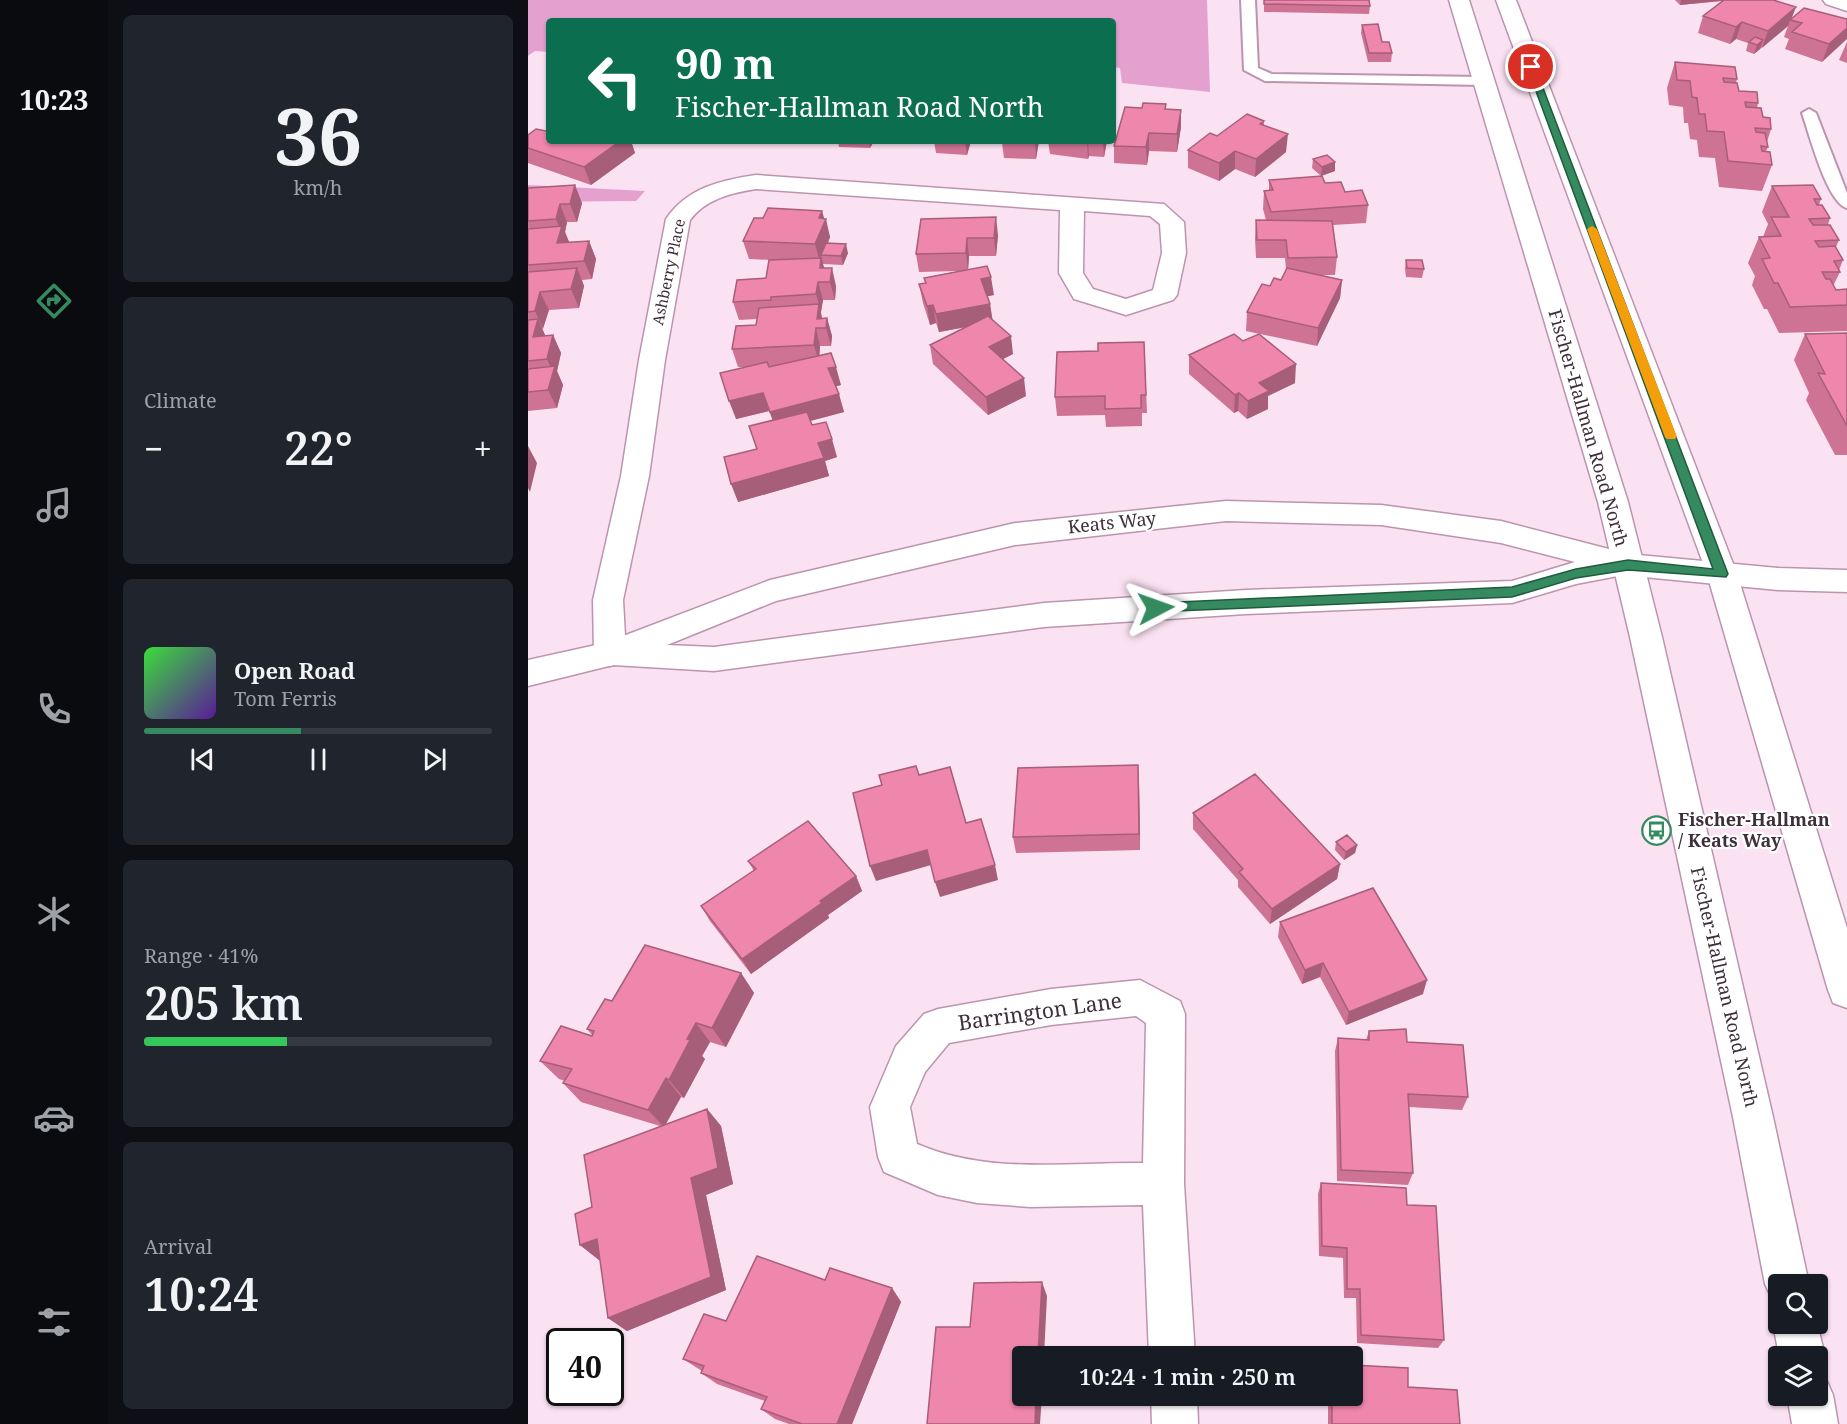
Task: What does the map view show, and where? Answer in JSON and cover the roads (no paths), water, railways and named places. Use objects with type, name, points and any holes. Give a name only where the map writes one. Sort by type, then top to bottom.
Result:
[{"type":"street","name":"Fischer-Hallman Road North","points":[[1459,0],[1613,502],[1748,1093],[1785,1274]]},
{"type":"street","points":[[1506,0],[1722,574],[1847,990]]},
{"type":"street","points":[[1833,0],[1847,4]]},
{"type":"street","name":"Ashberry Place","points":[[610,654],[608,600],[636,476],[652,360],[678,219],[686,207],[700,197],[729,186],[756,182],[1072,203],[1156,209],[1172,222],[1174,253],[1164,295],[1126,307],[1083,294],[1071,273],[1072,203]]},
{"type":"street","name":"Keats Way","points":[[528,673],[610,654],[770,591],[991,539],[1015,534],[1226,511],[1381,515],[1501,532],[1628,565],[1847,582]]},
{"type":"street","name":"Keats Way","points":[[610,654],[714,659],[1044,615],[1246,602],[1512,592],[1576,573],[1628,565]]},
{"type":"street","name":"Barrington Lane","points":[[1163,1184],[1107,1183],[1034,1187],[950,1177],[899,1157],[890,1107],[910,1059],[938,1027],[1051,1007],[1140,998],[1166,1014],[1163,1184],[1171,1346]]},
{"type":"street","points":[[1174,1406],[1175,1424]]},
{"type":"street","points":[[1811,1406],[1815,1424]]},
{"type":"lane","points":[[1248,0],[1251,70],[1270,78],[1484,81]]},
{"type":"lane","points":[[1809,112],[1839,194],[1847,203]]},
{"type":"place","name":"Fischer-Hallman / Keats Way","points":[[1657,830]]}]
